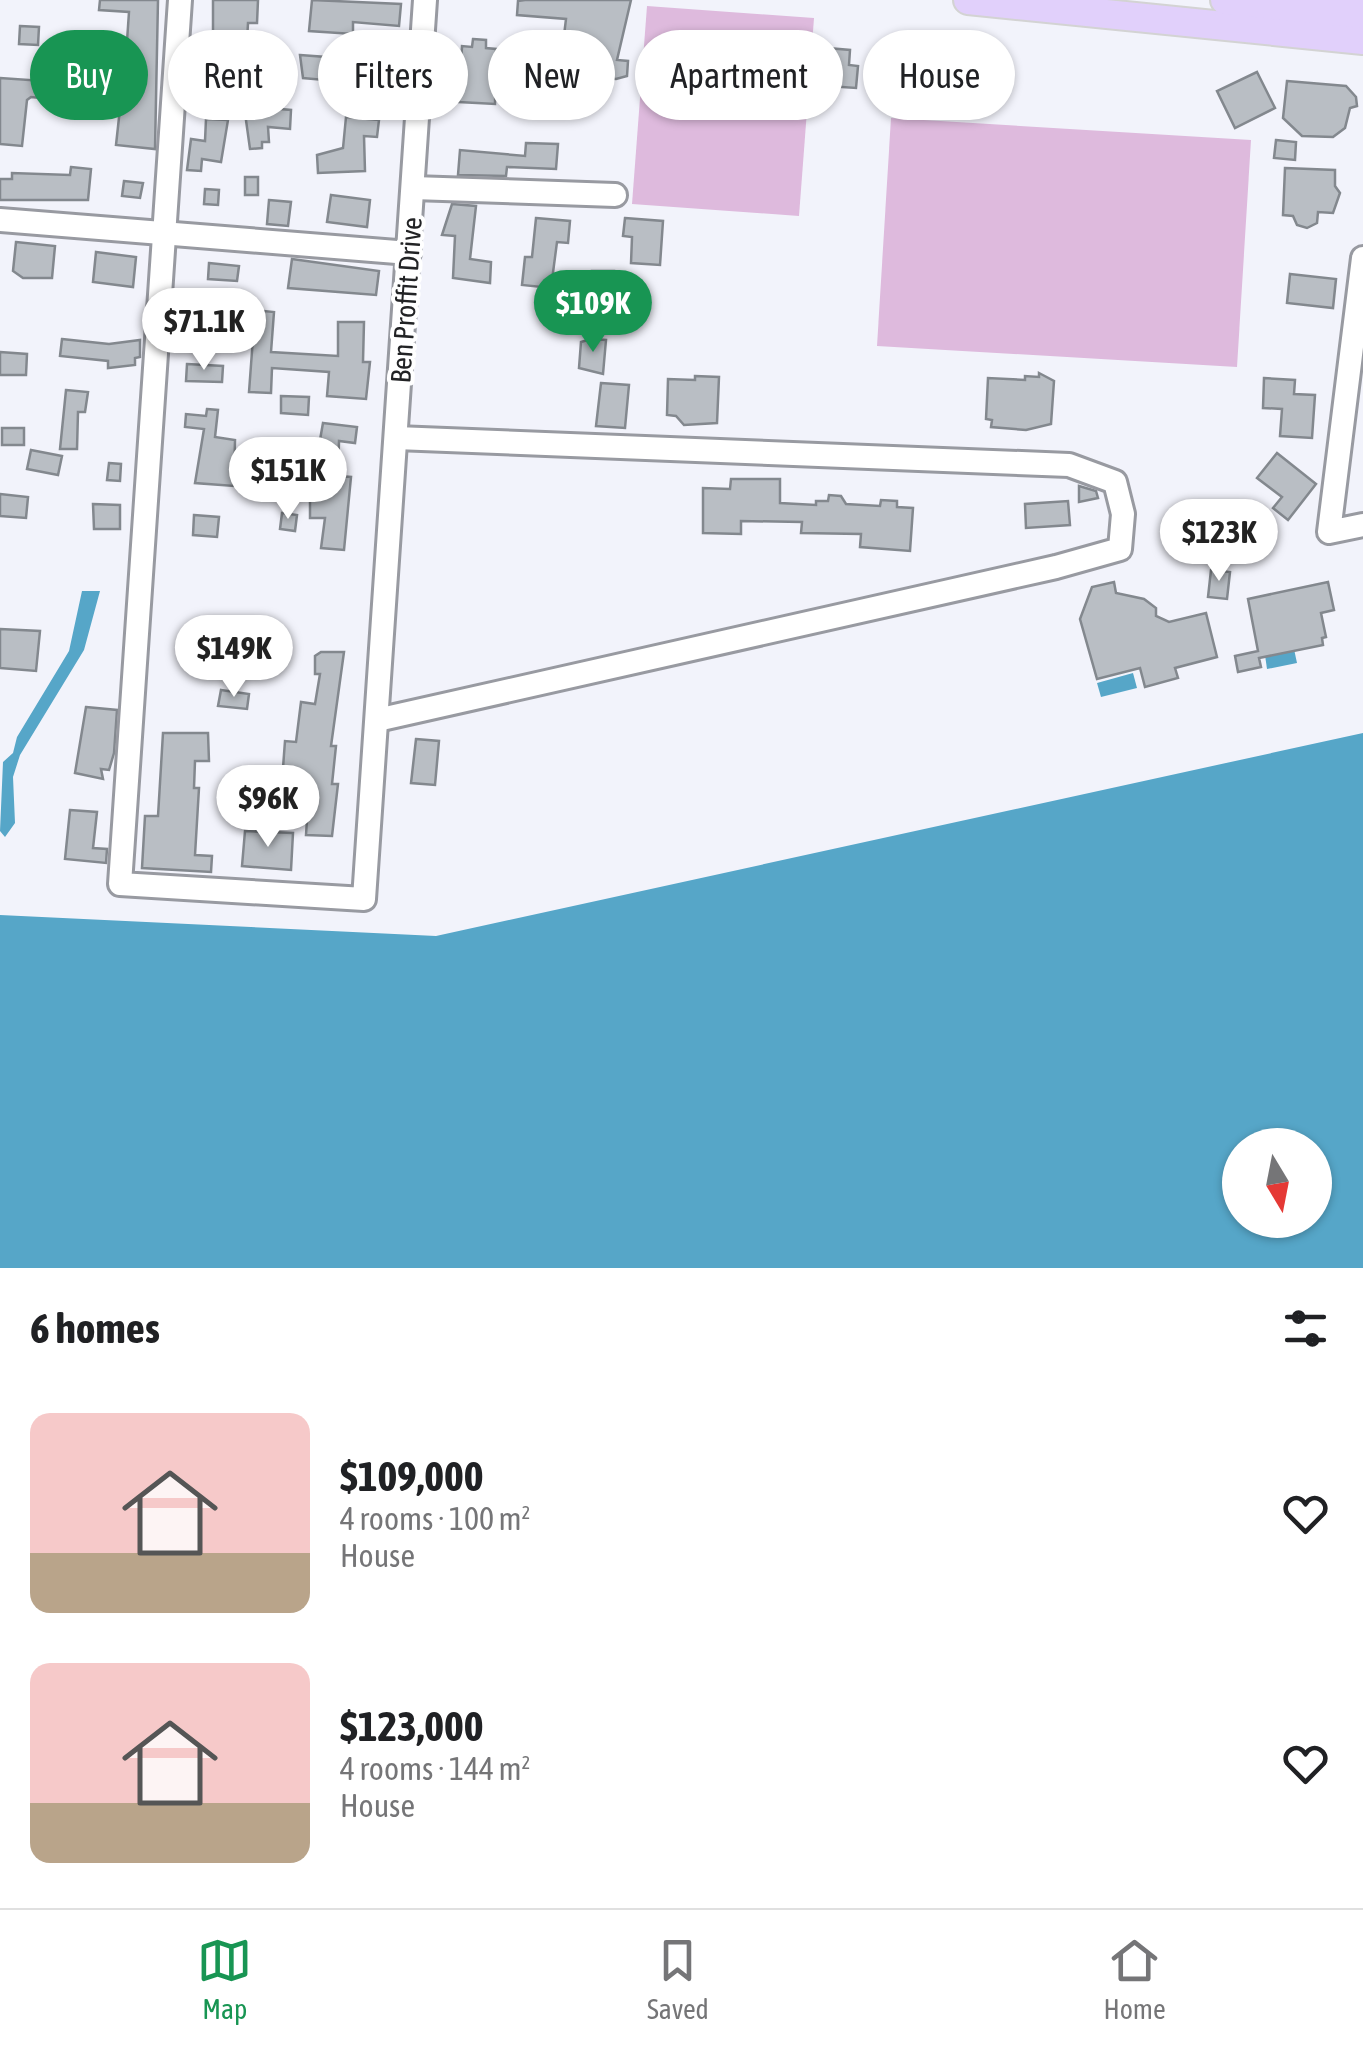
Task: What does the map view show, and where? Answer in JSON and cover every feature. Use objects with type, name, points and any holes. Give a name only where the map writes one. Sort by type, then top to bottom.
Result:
[{"type":"main road","points":[[968,0],[1363,40]]},
{"type":"main road","points":[[1225,0],[1363,14]]},
{"type":"street","points":[[164,234],[180,0]]},
{"type":"street","name":"Ben Proffit Drive","points":[[164,234],[120,884],[364,900],[425,0]]},
{"type":"street","points":[[414,188],[614,194]]},
{"type":"street","points":[[0,220],[409,254]]},
{"type":"street","points":[[1363,266],[1329,532],[1363,525]]},
{"type":"street","points":[[376,720],[1056,567],[1120,549],[1123,514],[1115,482],[1069,465],[396,438]]},
{"type":"shaded area","points":[[647,6],[814,18],[813,30],[645,30]]},
{"type":"shaded area","points":[[638,120],[806,120],[799,216],[632,204]]},
{"type":"shaded area","points":[[891,120],[1251,140],[1237,367],[877,346]]},
{"type":"water","points":[[82,591],[100,591],[84,650],[20,755],[13,777],[15,823],[5,837],[0,831],[3,762],[13,753],[17,737],[69,651]]},
{"type":"water","points":[[1294,649],[1297,663],[1267,669],[1265,655]]},
{"type":"water","points":[[1133,673],[1137,688],[1101,697],[1097,683]]},
{"type":"water","points":[[1363,733],[1363,1268],[0,1268],[0,915],[436,936]]},
{"type":"building","points":[[100,0],[158,0],[155,149],[116,145],[119,120],[148,120],[148,30],[128,30],[129,12],[99,10]]},
{"type":"building","points":[[213,0],[258,0],[257,23],[248,23],[248,30],[213,30]]},
{"type":"building","points":[[312,0],[401,4],[399,26],[353,22],[353,30],[309,31]]},
{"type":"building","points":[[631,0],[617,60],[628,61],[627,76],[615,79],[615,30],[565,30],[566,19],[517,15],[518,1]]},
{"type":"building","points":[[20,26],[39,27],[30,30],[30,45],[19,44]]},
{"type":"building","points":[[473,39],[486,40],[488,104],[468,102],[468,47],[472,47]]},
{"type":"building","points":[[843,49],[850,50],[849,65],[858,66],[856,88],[843,87]]},
{"type":"building","points":[[300,55],[318,56],[318,79],[303,78]]},
{"type":"building","points":[[1257,72],[1275,108],[1235,128],[1217,91]]},
{"type":"building","points":[[0,78],[30,80],[22,146],[0,144]]},
{"type":"building","points":[[1287,81],[1346,86],[1356,97],[1357,106],[1350,108],[1345,128],[1333,137],[1302,136],[1283,118]]},
{"type":"building","points":[[206,120],[228,120],[221,162],[202,159],[201,171],[187,170],[191,139],[205,141]]},
{"type":"building","points":[[246,120],[290,120],[290,129],[268,127],[269,142],[262,142],[262,148],[250,149]]},
{"type":"building","points":[[346,120],[379,120],[377,137],[364,136],[365,171],[318,173],[317,155],[343,148]]},
{"type":"building","points":[[1276,140],[1296,142],[1295,160],[1274,158]]},
{"type":"building","points":[[526,143],[558,144],[556,169],[507,167],[506,176],[458,175],[460,150],[525,156]]},
{"type":"building","points":[[71,167],[91,169],[88,200],[0,200],[0,179],[12,179],[12,173],[70,175]]},
{"type":"building","points":[[1285,168],[1335,170],[1335,186],[1340,193],[1333,213],[1318,212],[1317,223],[1307,228],[1297,225],[1293,216],[1283,215]]},
{"type":"building","points":[[245,177],[258,177],[258,195],[245,195]]},
{"type":"building","points":[[124,181],[143,183],[140,198],[122,196]]},
{"type":"building","points":[[205,189],[219,190],[218,205],[204,204]]},
{"type":"building","points":[[331,195],[370,200],[367,227],[327,222]]},
{"type":"building","points":[[269,200],[291,202],[288,226],[267,224]]},
{"type":"building","points":[[452,204],[476,206],[470,259],[491,262],[490,283],[453,278],[455,236],[442,235]]},
{"type":"building","points":[[536,218],[570,221],[568,243],[557,242],[551,288],[522,285],[525,257],[532,257]]},
{"type":"building","points":[[625,218],[663,221],[660,265],[631,263],[632,237],[623,236]]},
{"type":"building","points":[[16,242],[55,246],[52,278],[23,278],[13,271]]},
{"type":"building","points":[[96,252],[136,257],[133,287],[93,282]]},
{"type":"building","points":[[292,259],[379,271],[376,295],[288,288]]},
{"type":"building","points":[[209,263],[239,266],[237,281],[208,279]]},
{"type":"building","points":[[592,271],[614,271],[613,294],[591,294]]},
{"type":"building","points":[[1290,274],[1336,279],[1333,308],[1287,303]]},
{"type":"building","points":[[203,305],[274,312],[271,352],[338,356],[338,322],[364,322],[363,362],[370,362],[366,399],[327,396],[329,372],[272,368],[271,393],[249,392],[253,338],[201,334]]},
{"type":"building","points":[[62,339],[109,344],[140,340],[140,357],[135,358],[135,365],[108,368],[108,361],[60,356]]},
{"type":"building","points":[[606,340],[603,374],[579,368],[581,342]]},
{"type":"building","points":[[0,352],[27,354],[26,375],[0,375]]},
{"type":"building","points":[[187,364],[223,366],[222,382],[186,381]]},
{"type":"building","points":[[1039,373],[1054,381],[1051,424],[1026,430],[991,427],[992,420],[986,419],[988,378],[1025,380],[1025,376],[1039,377]]},
{"type":"building","points":[[695,376],[719,377],[717,423],[684,425],[676,416],[667,415],[668,379],[695,380]]},
{"type":"building","points":[[1264,378],[1295,380],[1294,394],[1315,395],[1312,438],[1280,436],[1282,409],[1263,408]]},
{"type":"building","points":[[601,383],[629,385],[625,428],[596,426]]},
{"type":"building","points":[[66,390],[88,392],[85,412],[78,412],[77,449],[60,449]]},
{"type":"building","points":[[281,396],[309,397],[308,415],[281,413]]},
{"type":"building","points":[[207,409],[218,410],[215,437],[235,440],[234,486],[195,483],[204,429],[185,427],[186,414],[206,416]]},
{"type":"building","points":[[323,423],[357,427],[355,443],[339,441],[338,476],[351,477],[344,550],[321,548],[325,518],[310,518],[310,461],[280,459],[280,441],[320,440]]},
{"type":"building","points":[[2,428],[24,428],[24,445],[2,445]]},
{"type":"building","points":[[31,450],[62,456],[58,475],[27,469]]},
{"type":"building","points":[[1277,453],[1316,484],[1288,520],[1273,508],[1282,497],[1257,478]]},
{"type":"building","points":[[109,463],[121,464],[120,481],[107,480]]},
{"type":"building","points":[[731,479],[780,479],[780,503],[816,505],[816,501],[828,501],[829,495],[841,496],[846,504],[880,506],[881,500],[897,501],[897,507],[913,508],[910,551],[860,547],[861,534],[801,533],[802,522],[741,521],[741,534],[703,533],[703,488],[730,489]]},
{"type":"building","points":[[1079,486],[1096,491],[1098,498],[1079,502]]},
{"type":"building","points":[[0,494],[28,497],[26,518],[0,516]]},
{"type":"building","points":[[1068,501],[1070,525],[1026,528],[1025,504]]},
{"type":"building","points":[[93,504],[120,505],[120,529],[94,529]]},
{"type":"building","points":[[282,513],[297,515],[295,531],[280,529]]},
{"type":"building","points":[[194,515],[219,517],[217,537],[193,535]]},
{"type":"building","points":[[1211,570],[1230,572],[1227,599],[1208,597]]},
{"type":"building","points":[[1114,582],[1116,593],[1144,599],[1156,608],[1156,616],[1169,622],[1206,613],[1217,657],[1175,668],[1178,678],[1145,687],[1140,668],[1097,679],[1080,619],[1092,587]]},
{"type":"building","points":[[1328,582],[1334,610],[1321,613],[1326,637],[1322,638],[1323,645],[1259,658],[1261,667],[1238,672],[1235,656],[1258,651],[1248,599]]},
{"type":"building","points":[[0,629],[40,631],[36,671],[0,668]]},
{"type":"building","points":[[321,652],[344,652],[331,746],[336,746],[332,784],[338,784],[332,836],[306,835],[308,805],[294,804],[296,769],[283,768],[285,741],[296,742],[301,702],[315,704],[320,674],[315,674],[315,656]]},
{"type":"building","points":[[221,690],[249,694],[247,709],[218,706]]},
{"type":"building","points":[[86,707],[117,710],[114,753],[109,770],[101,769],[103,779],[75,773]]},
{"type":"building","points":[[163,733],[208,733],[209,761],[195,761],[194,788],[199,788],[195,855],[212,856],[211,872],[142,868],[145,816],[158,816]]},
{"type":"building","points":[[416,739],[439,741],[435,785],[411,783]]},
{"type":"building","points":[[70,810],[97,812],[93,848],[107,849],[106,863],[65,859]]},
{"type":"building","points":[[245,831],[293,833],[291,870],[242,866]]}]
